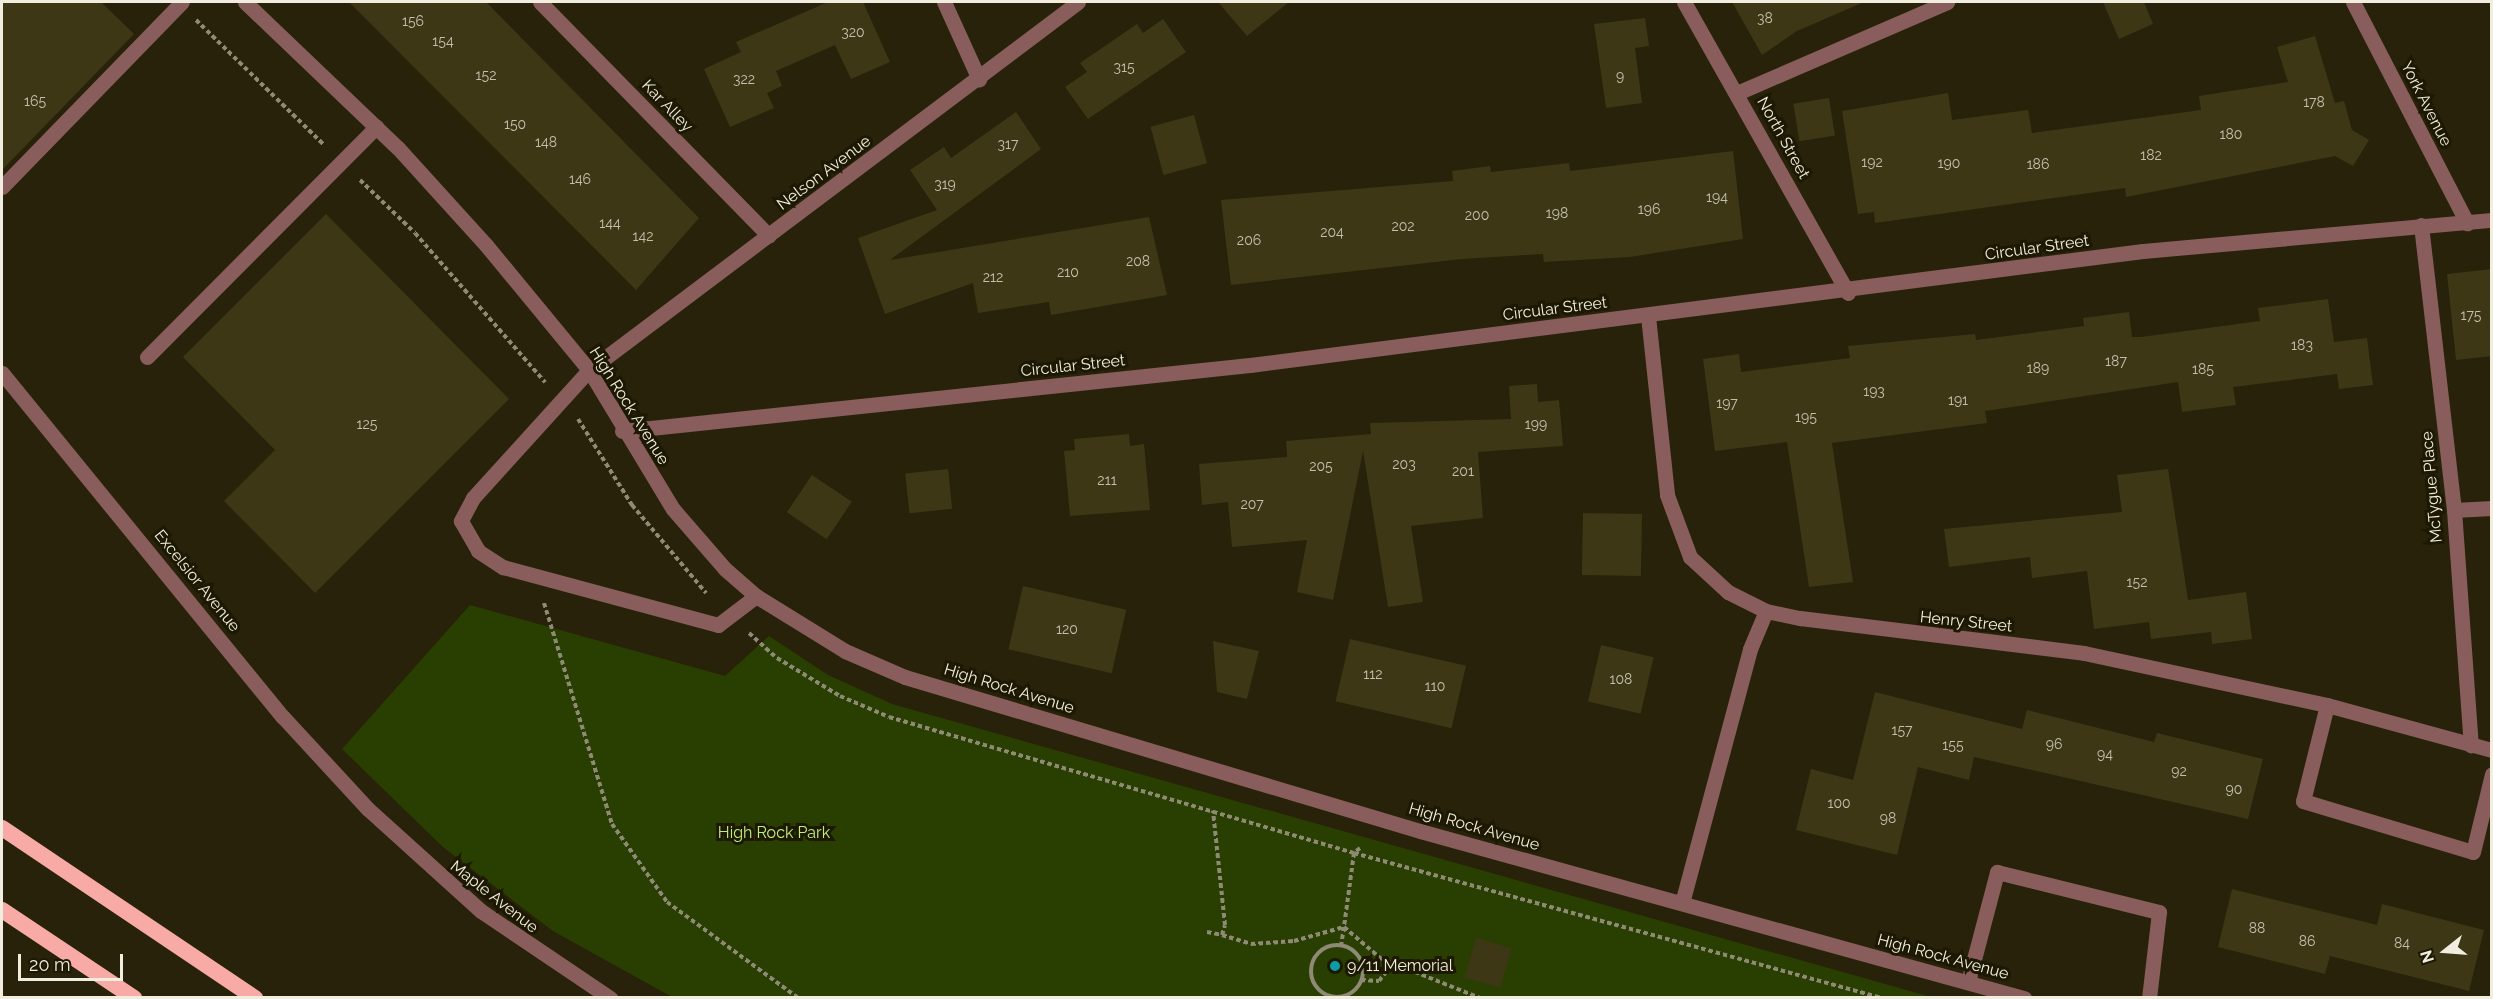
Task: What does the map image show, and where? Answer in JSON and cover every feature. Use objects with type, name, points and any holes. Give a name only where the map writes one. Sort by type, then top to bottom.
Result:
[{"type":"highway","points":[[2,828],[255,998]]},
{"type":"highway","points":[[2,910],[134,998]]},
{"type":"street","name":"High Rock Avenue","points":[[245,2],[376,127],[486,245],[589,370],[622,431],[673,509],[756,596],[845,651],[905,677],[1682,903],[2024,998]]},
{"type":"street","name":"Kar Alley","points":[[540,2],[769,236]]},
{"type":"street","points":[[944,2],[979,79]]},
{"type":"street","name":"Nelson Avenue","points":[[536,577],[503,567],[478,551],[461,521],[473,498],[589,370],[979,79],[1078,2]]},
{"type":"street","name":"North Street","points":[[1684,2],[1848,292]]},
{"type":"street","points":[[1737,93],[1947,2]]},
{"type":"street","name":"York Avenue","points":[[2353,2],[2467,223]]},
{"type":"street","points":[[2,187],[180,3]]},
{"type":"street","points":[[147,357],[376,127]]},
{"type":"street","name":"Circular Street","points":[[622,431],[1250,365],[1848,292],[2143,251],[2492,220]]},
{"type":"street","name":"McTygue Place","points":[[2421,225],[2454,510],[2471,745]]},
{"type":"street","name":"Henry Street","points":[[1648,316],[1667,495],[1690,557],[1728,592],[1766,611],[2084,653],[2327,705],[2492,750]]},
{"type":"street","name":"Excelsior Avenue","points":[[2,373],[284,717],[368,809]]},
{"type":"street","points":[[2454,510],[2492,508]]},
{"type":"street","points":[[536,577],[718,625],[756,596]]},
{"type":"street","points":[[1682,903],[1750,649],[1766,611]]},
{"type":"street","points":[[2327,705],[2303,801],[2473,852],[2492,774]]},
{"type":"street","name":"Maple Avenue","points":[[368,809],[489,918],[610,998]]},
{"type":"street","points":[[1968,982],[1997,872],[2159,912],[2149,998]]},
{"type":"path","points":[[180,3],[415,233],[587,430],[639,515],[691,580],[777,658],[840,696],[889,717],[1354,853],[1882,998]]},
{"type":"path","points":[[536,577],[612,824],[667,902],[798,998]]},
{"type":"path","points":[[1213,811],[1222,935]]},
{"type":"path","points":[[1341,945],[1354,853],[1360,848]]},
{"type":"path","points":[[1207,932],[1251,944],[1294,941],[1344,927]]},
{"type":"path","points":[[1344,927],[1393,963],[1480,998]]},
{"type":"path","points":[[1341,945],[1359,956],[1361,980],[1352,992],[1336,997],[1314,984],[1314,958],[1327,946],[1341,945]]},
{"type":"path","points":[[1361,980],[1379,981],[1393,963]]},
{"type":"green space","name":"High Rock Park","points":[[470,605],[725,676],[769,636],[828,675],[892,704],[1931,997],[672,997],[553,931],[443,847],[342,749]]},
{"type":"building","points":[[2,2],[101,2],[134,34],[2,170]]},
{"type":"building","points":[[349,2],[486,2],[699,218],[636,290]]},
{"type":"building","points":[[828,2],[863,2],[890,62],[851,79],[835,45],[776,71],[782,86],[767,93],[774,108],[730,127],[704,69],[741,52],[736,42]]},
{"type":"building","points":[[1218,2],[1289,2],[1247,36]]},
{"type":"building","points":[[1732,2],[1864,2],[1797,31],[1762,55]]},
{"type":"building","points":[[2103,2],[2144,2],[2153,24],[2119,39]]},
{"type":"building","points":[[1645,18],[1649,46],[1635,48],[1642,103],[1606,108],[1594,24]]},
{"type":"building","points":[[1163,19],[1186,52],[1088,119],[1065,87],[1087,72],[1080,63],[1137,24],[1143,33]]},
{"type":"building","points":[[2315,36],[2335,103],[2344,101],[2352,130],[2369,140],[2353,166],[2335,156],[2126,197],[2125,188],[1875,223],[1874,212],[1858,214],[1842,111],[1948,93],[1952,120],[2028,110],[2032,133],[2201,110],[2199,96],[2288,82],[2277,47]]},
{"type":"building","points":[[1829,98],[1835,136],[1799,141],[1793,104]]},
{"type":"building","points":[[1016,112],[1041,149],[890,260],[1149,217],[1167,295],[1051,315],[1049,302],[978,313],[973,283],[885,314],[858,238],[937,210],[910,170],[944,147],[951,158]]},
{"type":"building","points":[[1194,115],[1207,163],[1163,175],[1151,127]]},
{"type":"building","points":[[1733,151],[1743,239],[1630,257],[1544,262],[1543,254],[1462,259],[1231,285],[1221,200],[1453,181],[1452,171],[1490,166],[1491,172],[1569,163],[1570,171]]},
{"type":"building","points":[[326,214],[509,399],[315,593],[224,501],[275,450],[183,357]]},
{"type":"building","points":[[2492,269],[2492,356],[2456,360],[2447,274]]},
{"type":"building","points":[[2328,299],[2334,342],[2367,338],[2373,385],[2339,389],[2337,374],[2233,387],[2236,405],[2182,412],[2178,382],[1985,411],[1987,423],[1832,443],[1853,582],[1809,587],[1787,442],[1715,451],[1703,359],[1739,354],[1741,372],[1850,358],[1848,346],[1975,334],[1976,340],[2084,326],[2083,318],[2129,312],[2132,337],[2141,337],[2260,321],[2258,308]]},
{"type":"building","points":[[1537,384],[1538,402],[1559,400],[1563,446],[1478,452],[1483,518],[1411,526],[1423,602],[1388,607],[1363,451],[1333,600],[1297,592],[1307,540],[1232,547],[1228,502],[1202,505],[1199,464],[1287,457],[1286,441],[1371,434],[1370,423],[1511,419],[1509,386]]},
{"type":"building","points":[[1129,434],[1130,446],[1144,444],[1150,510],[1070,516],[1064,451],[1075,450],[1074,439]]},
{"type":"building","points":[[948,469],[952,509],[909,513],[905,473]]},
{"type":"building","points":[[2168,469],[2188,600],[2246,592],[2252,639],[2212,644],[2211,632],[2151,639],[2149,622],[2094,629],[2087,571],[2032,578],[2030,557],[1949,567],[1944,529],[2122,512],[2117,475]]},
{"type":"building","points":[[812,475],[852,502],[827,539],[787,512]]},
{"type":"building","points":[[1583,513],[1642,514],[1641,576],[1582,575]]},
{"type":"building","points":[[1023,586],[1126,610],[1112,673],[1008,649]]},
{"type":"building","points":[[1350,639],[1466,666],[1452,728],[1336,701]]},
{"type":"building","points":[[1213,641],[1259,651],[1247,699],[1217,692]]},
{"type":"building","points":[[1601,645],[1654,657],[1641,714],[1588,702]]},
{"type":"building","points":[[1875,692],[2022,729],[2027,710],[2154,742],[2157,733],[2263,759],[2248,819],[1974,757],[1969,780],[1918,767],[1897,855],[1796,830],[1811,769],[1853,780]]},
{"type":"building","points":[[2232,889],[2377,925],[2382,904],[2484,930],[2469,991],[2330,956],[2325,974],[2218,947]]},
{"type":"building","points":[[1476,938],[1512,948],[1500,988],[1465,977]]},
{"type":"place","name":"9/11 Memorial","points":[[1335,966]]}]
